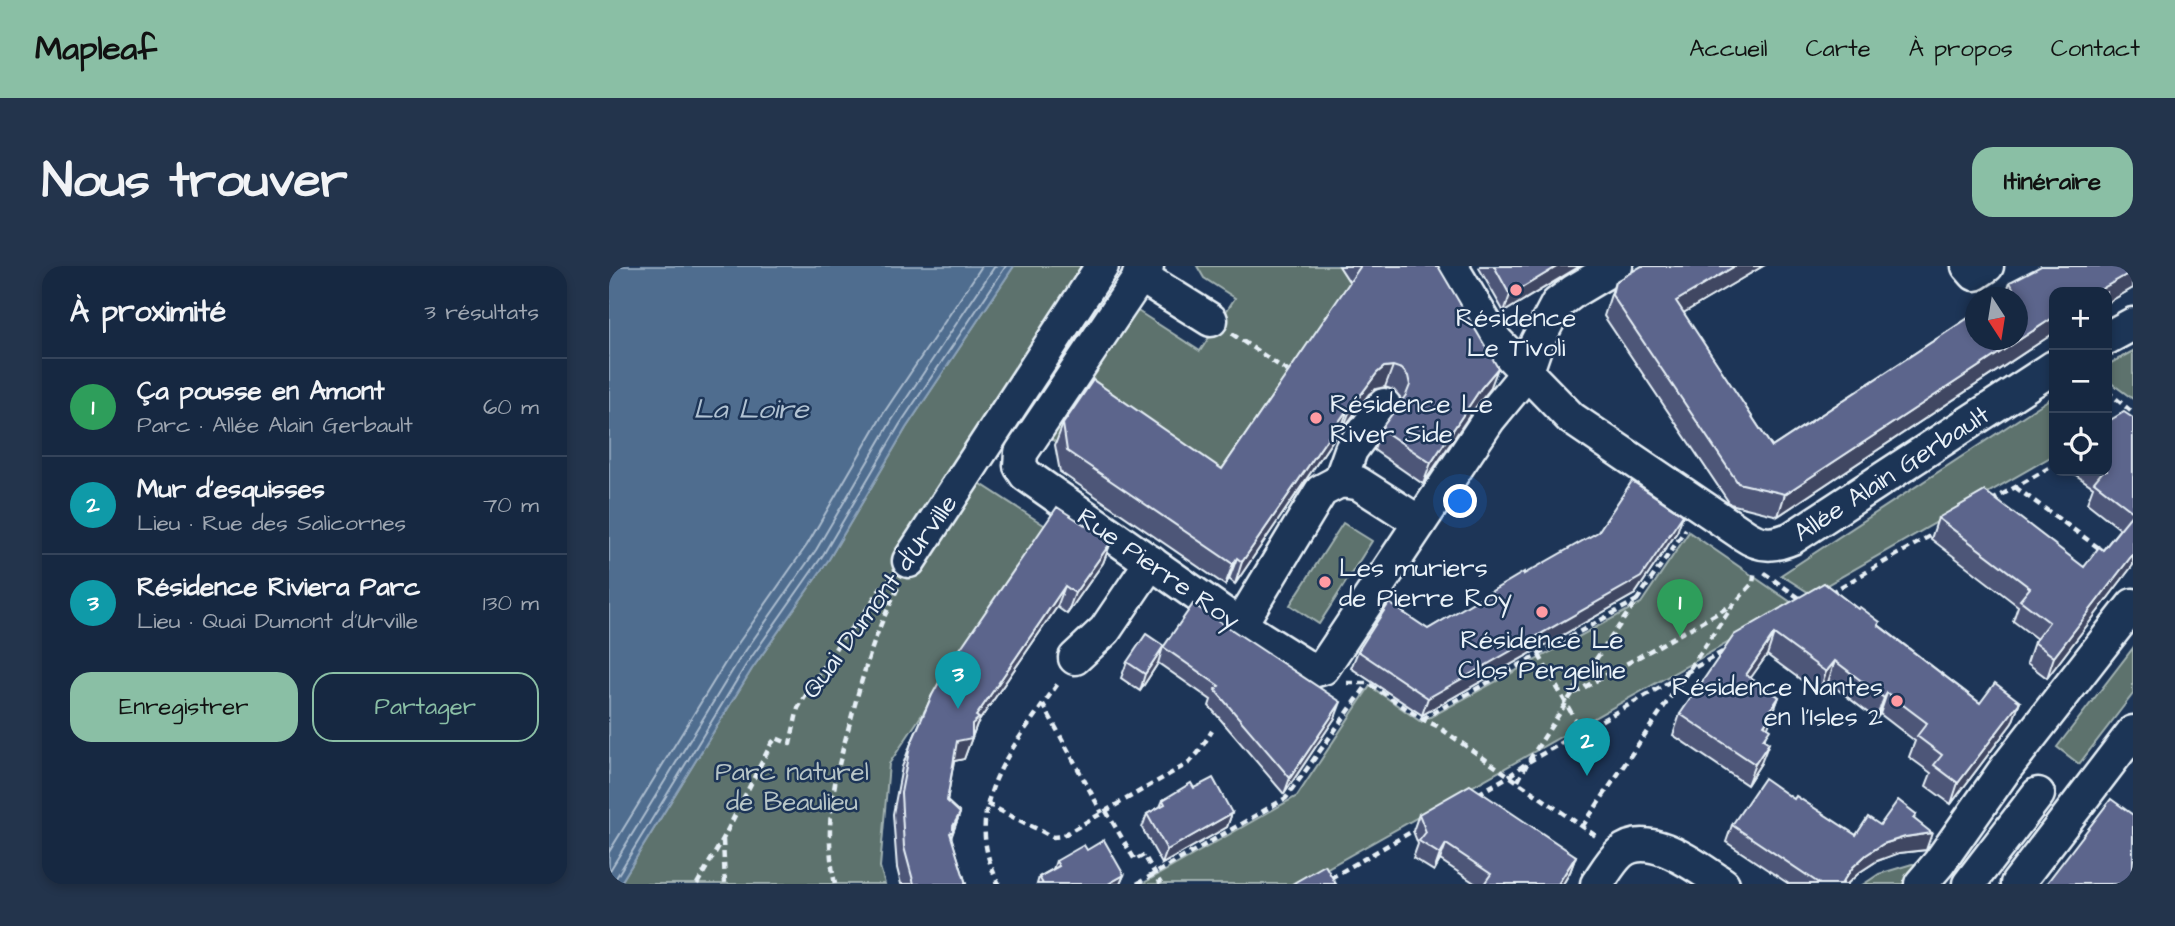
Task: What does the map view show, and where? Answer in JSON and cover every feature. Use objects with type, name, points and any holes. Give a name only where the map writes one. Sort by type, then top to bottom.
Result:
[{"type":"street","name":"Quai Dumont d'Urville","points":[[909,561],[1102,266]]},
{"type":"street","name":"Allée Alain Gerbault","points":[[1451,266],[1496,341],[1571,418],[1754,542],[1770,545],[1782,543],[1803,532],[2049,370]]},
{"type":"street","points":[[1318,670],[1489,419],[1526,374],[1537,342],[1557,304],[1616,266]]},
{"type":"street","points":[[1968,266],[1975,274],[1987,266]]},
{"type":"street","points":[[1143,271],[1211,320]]},
{"type":"street","name":"Rue Pierre Roy","points":[[1143,271],[1021,453],[1020,466],[1026,475],[1240,625],[1318,670]]},
{"type":"street","points":[[2112,335],[2133,324]]},
{"type":"street","points":[[1340,481],[1351,450],[1384,405]]},
{"type":"street","points":[[1240,625],[1321,491],[1340,481],[1358,483],[1419,522]]},
{"type":"street","points":[[1075,658],[1105,630],[1151,562]]},
{"type":"street","points":[[1921,884],[1939,863],[2006,768],[2133,605]]},
{"type":"street","points":[[2017,884],[2133,732]]},
{"type":"street","points":[[2006,768],[2038,794],[2070,814]]},
{"type":"street","points":[[1969,884],[2038,794]]},
{"type":"street","points":[[1597,884],[1620,852],[1633,846],[1655,845],[1724,884]]},
{"type":"path","points":[[1211,320],[1295,377]]},
{"type":"path","points":[[2112,395],[2133,413]]},
{"type":"path","points":[[1991,501],[2049,468]]},
{"type":"path","points":[[2015,487],[2112,557]]},
{"type":"path","points":[[1518,781],[1572,694],[1689,525],[1702,531],[1701,506]]},
{"type":"path","points":[[1821,598],[1942,529]]},
{"type":"path","name":"Quai Dumont d'Urville","points":[[697,884],[771,744],[776,738],[790,744],[798,708],[842,638],[861,618],[881,588],[909,561]]},
{"type":"path","points":[[835,884],[831,861],[830,821],[835,775],[877,636],[909,561]]},
{"type":"path","points":[[1583,827],[1686,672],[1733,605],[1753,583],[1755,567]]},
{"type":"path","points":[[1422,719],[1638,599]]},
{"type":"path","points":[[1572,694],[1733,605]]},
{"type":"path","points":[[1474,796],[1528,762],[1730,648]]},
{"type":"path","points":[[1539,655],[1582,732]]},
{"type":"path","points":[[995,884],[998,882],[985,836],[987,804],[995,777],[1075,658]]},
{"type":"path","points":[[1318,670],[1343,683],[1368,683],[1437,726],[1620,852]]},
{"type":"path","points":[[1137,884],[1286,798],[1368,683]]},
{"type":"path","points":[[1043,705],[1104,812],[1135,860],[1144,855],[1161,884]]},
{"type":"path","points":[[987,804],[1053,837],[1062,836],[1189,763],[1212,731]]},
{"type":"path","points":[[1316,882],[1426,823]]},
{"type":"path","points":[[723,839],[725,884]]},
{"type":"green space","name":"Parc naturel de Beaulieu","points":[[1014,266],[1086,266],[958,469],[1047,527],[889,764],[880,867],[885,884],[620,884],[752,669],[829,559],[906,428]]},
{"type":"green space","points":[[1197,266],[1339,266],[1353,288],[1215,490],[1085,402],[1057,443],[1044,434],[1130,306],[1200,351],[1235,298],[1204,278]]},
{"type":"green space","points":[[2133,351],[2133,399],[2112,384],[2112,362]]},
{"type":"green space","points":[[2049,399],[2049,458],[1811,594],[1781,575]]},
{"type":"green space","name":"Les muriers de Pierre Roy","points":[[1343,523],[1372,541],[1319,624],[1290,605]]},
{"type":"green space","points":[[1689,532],[1795,605],[1299,884],[1142,884],[1297,796],[1370,686],[1421,722],[1641,603]]},
{"type":"green space","points":[[2133,648],[2133,694],[2079,764],[2057,747]]},
{"type":"green space","points":[[1912,864],[1924,864],[1904,884],[1864,884],[1879,874]]},
{"type":"water","name":"La Loire","points":[[609,266],[1014,266],[906,428],[829,559],[752,669],[620,884],[609,884]]},
{"type":"building","name":"Résidence Le River Side","points":[[1360,266],[1438,266],[1498,368],[1481,388],[1431,463],[1381,429],[1406,395],[1410,385],[1408,376],[1402,369],[1384,367],[1351,408],[1349,407],[1242,562],[1237,558],[1233,564],[1067,451],[1063,424],[1093,380],[1222,469]]},
{"type":"building","points":[[1494,266],[1558,266],[1510,295]]},
{"type":"building","points":[[1642,266],[1735,266],[1676,301],[1772,447],[1965,320],[1965,350],[2004,350],[1785,494],[1738,483],[1612,295],[1615,282]]},
{"type":"building","points":[[2041,266],[2133,266],[2133,271],[2105,287],[2049,287],[2049,320],[2028,334],[2028,287],[2012,287],[2010,282]]},
{"type":"building","points":[[2124,412],[2133,418],[2133,512],[2094,482],[2099,476],[2112,476],[2112,419]]},
{"type":"building","name":"Résidence Le Clos Pergeline","points":[[1632,481],[1683,515],[1641,577],[1428,698],[1358,651],[1389,603],[1428,629],[1598,532]]},
{"type":"building","points":[[1985,491],[2084,567],[2099,547],[2103,550],[2133,513],[2133,554],[2054,657],[2034,642],[2049,622],[2020,600],[2030,588],[1938,518]]},
{"type":"building","points":[[1057,507],[1111,542],[1075,593],[1065,586],[976,716],[979,718],[972,724],[972,738],[957,741],[947,801],[960,813],[950,833],[966,884],[914,884],[904,847],[901,793],[910,746],[947,668]]},
{"type":"building","points":[[1824,583],[1880,622],[1878,625],[1980,703],[1995,683],[2020,702],[1958,783],[1934,765],[1942,755],[1917,736],[1927,723],[1887,693],[1884,698],[1835,661],[1826,672],[1774,634],[1746,675],[1779,697],[1764,725],[1770,729],[1763,739],[1769,743],[1755,764],[1680,714],[1734,635]]},
{"type":"building","points":[[1193,604],[1341,702],[1290,778],[1215,690],[1219,686],[1163,647],[1145,674],[1127,662],[1146,634],[1164,646]]},
{"type":"building","points":[[1213,778],[1232,813],[1167,850],[1147,814],[1165,804],[1163,800],[1191,783],[1194,788]]},
{"type":"building","points":[[1764,778],[1856,835],[1868,817],[1880,825],[1898,800],[1916,814],[1913,818],[1932,833],[1883,844],[1853,867],[1841,884],[1820,884],[1732,825]]},
{"type":"building","points":[[1470,785],[1576,856],[1558,884],[1484,884],[1491,874],[1446,844],[1440,854],[1419,841],[1426,832],[1419,814]]},
{"type":"building","points":[[2111,799],[2133,815],[2133,884],[2046,884]]},
{"type":"building","points":[[1104,840],[1124,875],[1108,884],[1043,884],[1039,877],[1059,866],[1056,861],[1084,845],[1087,850]]},
{"type":"building","points":[[1325,865],[1336,884],[1292,884]]},
{"type":"place","name":"Résidence Le Tivoli","points":[[1516,290]]},
{"type":"place","name":"Résidence Le River Side","points":[[1316,418]]},
{"type":"place","name":"Les muriers de Pierre Roy","points":[[1325,582]]},
{"type":"place","name":"Résidence Le Clos Pergeline","points":[[1542,612]]},
{"type":"place","name":"Ça pousse en Amont","points":[[1680,637]]},
{"type":"place","name":"Résidence Nantes en l'Isles 2","points":[[1897,701]]},
{"type":"place","name":"Résidence Riviera Parc","points":[[958,709]]},
{"type":"place","name":"Mur d'esquisses","points":[[1587,776]]}]
